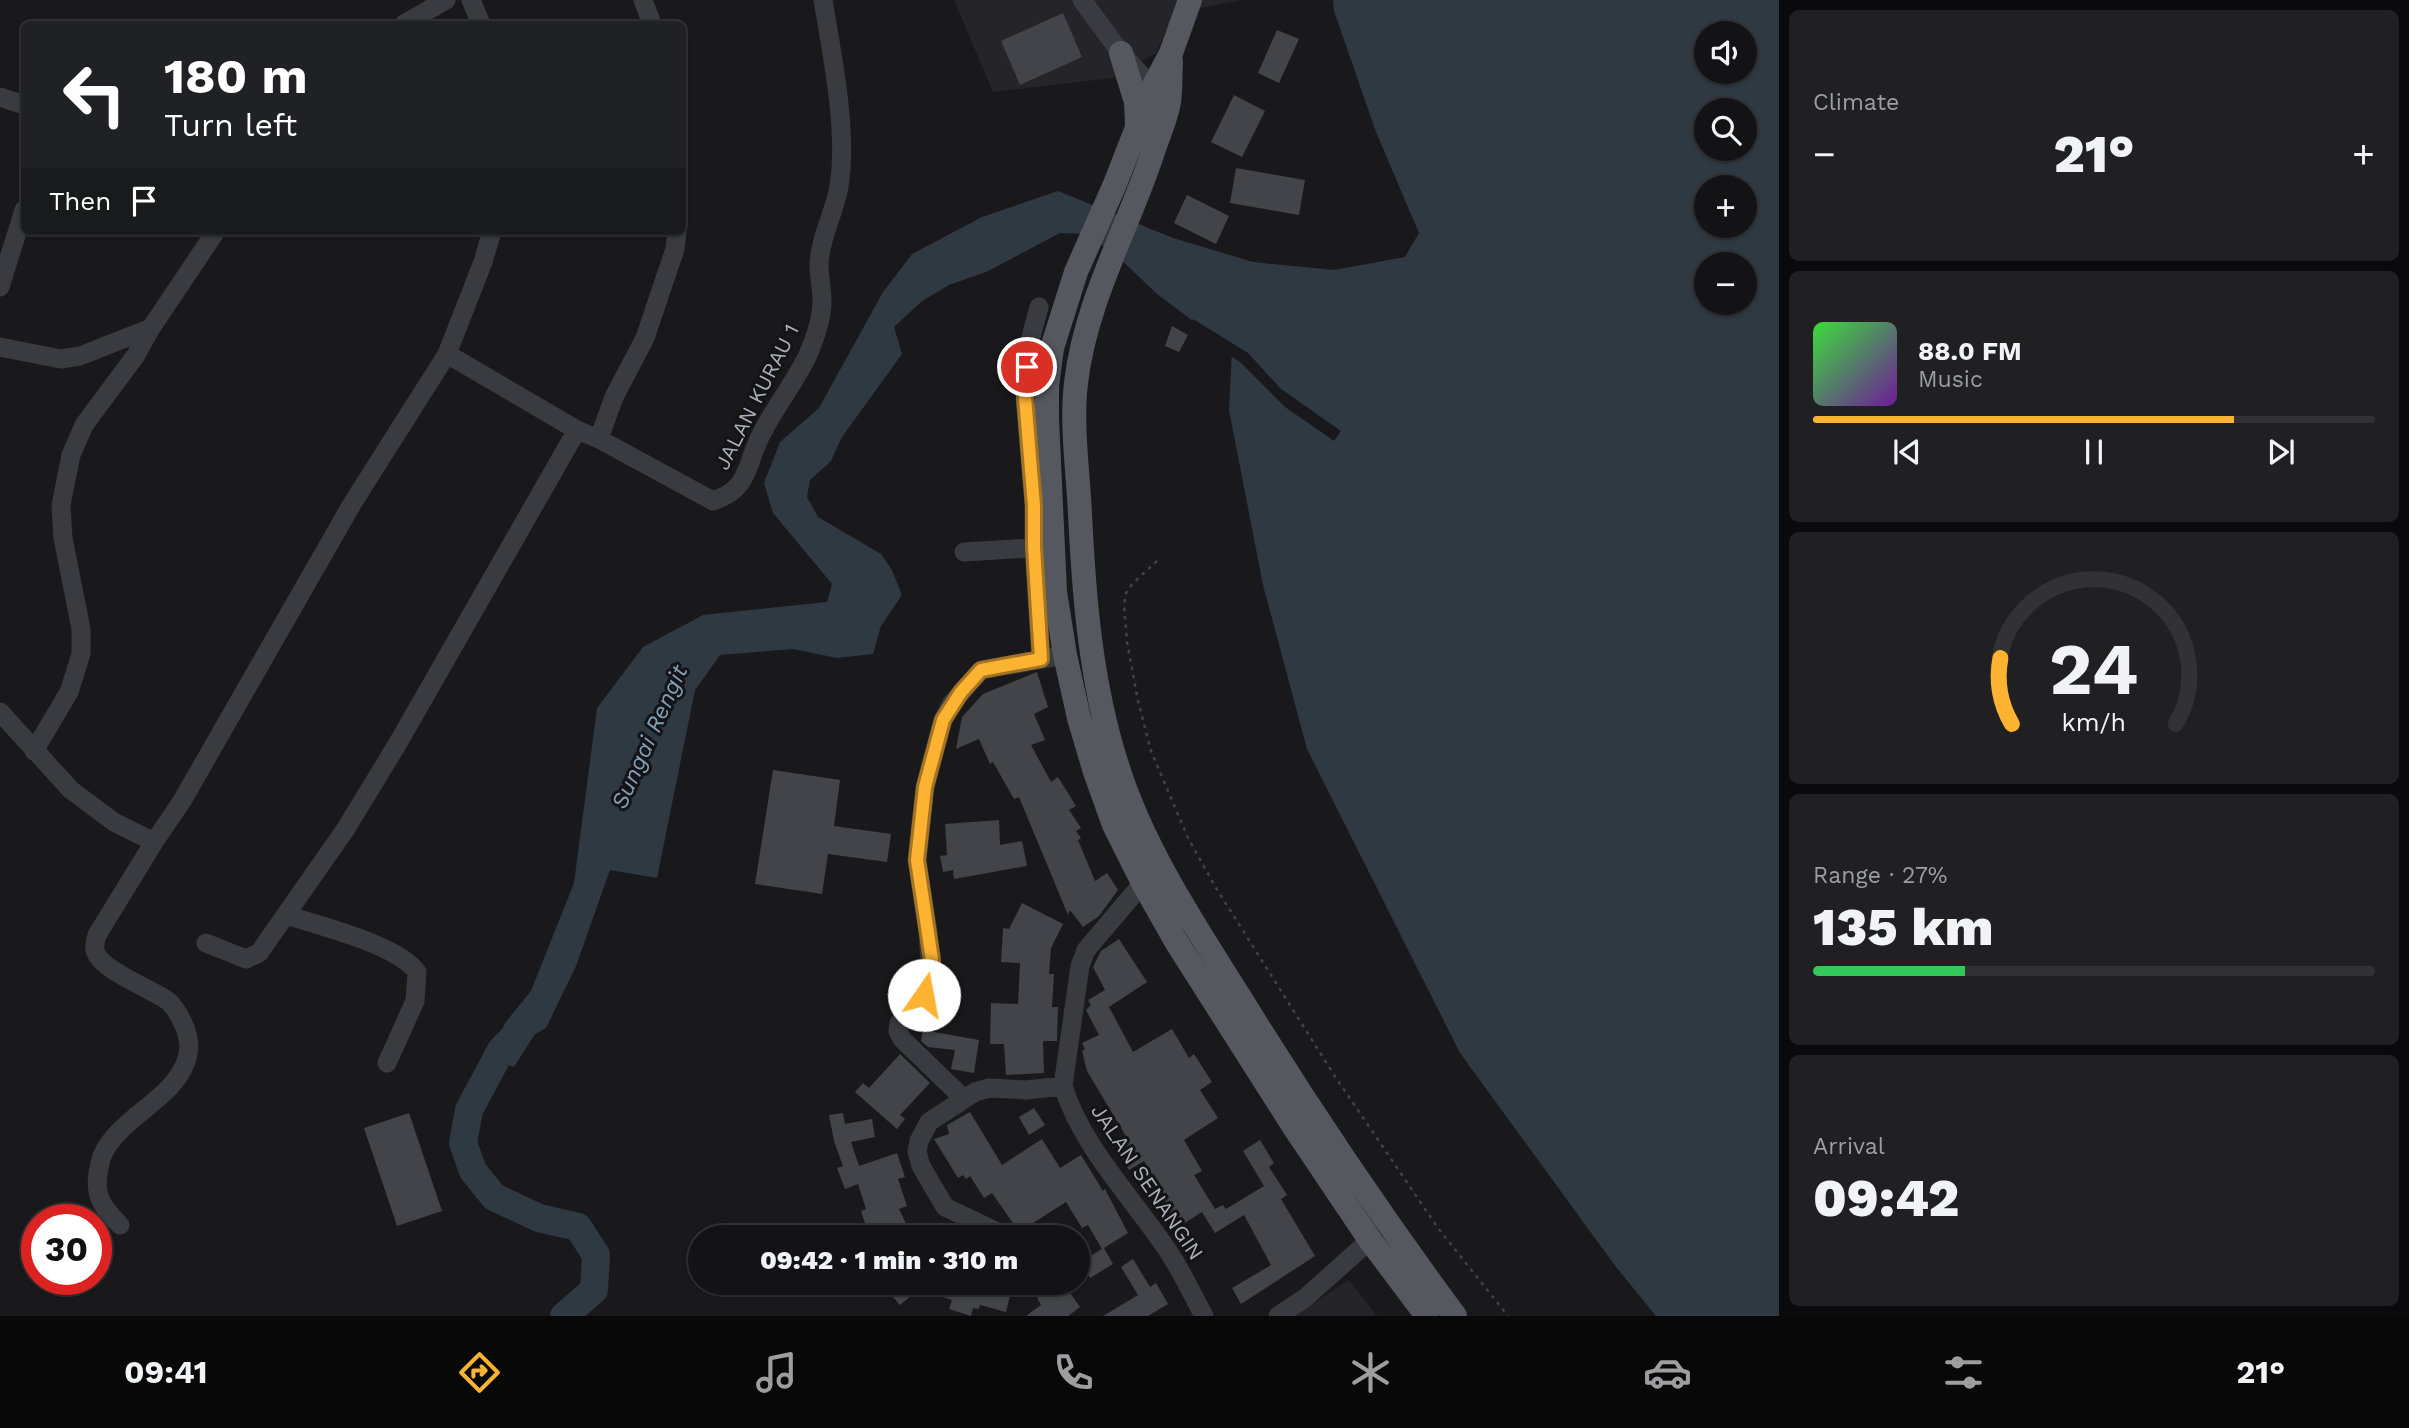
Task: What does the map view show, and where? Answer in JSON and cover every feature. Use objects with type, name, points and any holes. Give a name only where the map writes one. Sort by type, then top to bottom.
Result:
[{"type":"main road","points":[[1190,0],[1171,53],[1138,195],[1103,282],[1080,353],[1075,387],[1084,589],[1098,697],[1118,767],[1137,818],[1162,870],[1310,1111],[1387,1224],[1455,1316]]},
{"type":"main road","points":[[1121,53],[1136,102],[1138,128]]},
{"type":"main road","points":[[1161,96],[1138,128],[1076,272],[1052,348],[1047,386],[1044,547],[1055,592],[1053,657],[1079,718],[1114,825],[1177,943],[1294,1127],[1370,1240],[1427,1316]]},
{"type":"street","points":[[409,21],[446,0]]},
{"type":"street","points":[[471,0],[480,21]]},
{"type":"street","points":[[643,0],[651,21]]},
{"type":"street","name":"JALAN KURAU 1","points":[[447,354],[577,430],[713,500],[729,495],[740,485],[761,434],[807,358],[819,322],[822,302],[819,264],[823,240],[839,187],[841,156],[836,80],[823,0]]},
{"type":"street","points":[[1082,0],[1121,53],[1161,96]]},
{"type":"street","points":[[0,97],[21,104]]},
{"type":"street","points":[[0,286],[21,220]]},
{"type":"street","points":[[34,751],[69,692],[81,654],[81,629],[61,516],[71,455],[84,425],[136,355],[213,235]]},
{"type":"street","points":[[120,1224],[104,1209],[98,1196],[96,1184],[102,1155],[111,1141],[176,1080],[186,1063],[188,1037],[181,1017],[170,1002],[101,962],[94,950],[97,935],[182,801],[352,504],[447,354],[491,235]]},
{"type":"street","points":[[599,439],[614,397],[645,338],[675,249],[677,235]]},
{"type":"street","points":[[964,552],[1044,547],[1034,506],[1025,397],[1031,337],[1039,307]]},
{"type":"street","points":[[0,347],[61,359],[80,356],[151,328]]},
{"type":"street","points":[[206,943],[252,958],[287,915],[345,830],[398,743],[577,430]]},
{"type":"street","points":[[963,1098],[902,1040],[898,1031],[899,1023],[924,995],[931,974],[928,932],[917,860],[925,787],[943,720],[961,692],[981,670],[1053,657]]},
{"type":"street","points":[[0,712],[71,790],[114,822],[154,842]]},
{"type":"street","points":[[983,1225],[946,1207],[921,1166],[917,1152],[923,1131],[929,1122],[963,1098],[989,1088],[1026,1090],[1063,1086],[1080,966],[1086,950],[1143,883]]},
{"type":"street","points":[[287,915],[381,947],[410,963],[417,972],[415,1001],[387,1063]]},
{"type":"street","name":"JALAN SENANGIN","points":[[1063,1086],[1069,1104],[1090,1141],[1171,1256],[1204,1316]]},
{"type":"street","points":[[1278,1316],[1305,1298],[1370,1240]]},
{"type":"path","points":[[1157,561],[1126,593],[1124,606],[1127,642],[1138,701],[1152,751],[1188,838],[1216,888],[1344,1089],[1438,1228],[1508,1316]]},
{"type":"shaded area","points":[[954,0],[1243,0],[1174,13],[1156,53],[1113,78],[993,92]]},
{"type":"shaded area","points":[[1349,1280],[1377,1316],[1294,1316]]},
{"type":"water","points":[[1333,0],[1779,0],[1779,1316],[1656,1316],[1616,1267],[1460,1053],[1307,749],[1263,585],[1229,410],[1232,350],[1157,294],[1114,253],[1086,234],[1060,233],[986,272],[949,285],[922,301],[894,327],[902,354],[842,437],[831,461],[810,480],[807,497],[818,517],[881,554],[892,570],[902,595],[881,626],[873,654],[837,658],[793,649],[720,655],[695,690],[657,878],[610,870],[576,966],[546,1028],[535,1034],[514,1067],[488,1058],[505,1023],[531,991],[574,883],[597,708],[643,647],[703,615],[827,602],[832,584],[773,513],[764,483],[780,442],[819,408],[883,292],[912,254],[982,217],[1058,191],[1173,238],[1253,262],[1334,270],[1405,257],[1419,233],[1376,132],[1334,11]]},
{"type":"pier","points":[[1193,319],[1248,353],[1281,389],[1341,431],[1334,441],[1285,407],[1240,362],[1228,354],[1228,351],[1191,324]]},
{"type":"building","points":[[1063,13],[1082,57],[1020,85],[1001,41]]},
{"type":"building","points":[[1277,30],[1299,39],[1279,83],[1258,73]]},
{"type":"building","points":[[1234,95],[1265,111],[1242,157],[1211,142]]},
{"type":"building","points":[[1236,168],[1305,180],[1299,215],[1230,203]]},
{"type":"building","points":[[1187,195],[1229,216],[1216,244],[1174,223]]},
{"type":"building","points":[[1172,326],[1188,335],[1179,352],[1165,346]]},
{"type":"building","points":[[1037,672],[1048,707],[1034,714],[1045,740],[1031,745],[1051,782],[1058,777],[1076,806],[1069,810],[1081,828],[1076,831],[1081,838],[1078,840],[1095,881],[1107,873],[1118,890],[1099,916],[1083,927],[1070,910],[1068,915],[1019,797],[1014,799],[993,762],[990,764],[979,739],[956,749],[962,717],[983,694]]},
{"type":"building","points":[[773,770],[840,780],[834,826],[891,834],[887,862],[828,854],[822,894],[755,884]]},
{"type":"building","points":[[999,820],[1000,845],[1022,841],[1027,866],[954,879],[953,870],[943,872],[940,856],[947,855],[945,824]]},
{"type":"building","points":[[1022,903],[1063,924],[1051,948],[1049,974],[1054,974],[1052,1007],[1058,1007],[1057,1041],[1043,1041],[1044,1073],[1006,1075],[1004,1044],[990,1044],[991,1003],[1018,1004],[1020,963],[1001,962],[1003,928],[1009,929]]},
{"type":"building","points":[[1119,939],[1147,982],[1109,1007],[1133,1052],[1172,1029],[1189,1058],[1194,1054],[1212,1082],[1200,1090],[1218,1118],[1184,1140],[1202,1171],[1194,1175],[1215,1209],[1223,1205],[1226,1209],[1264,1186],[1243,1151],[1260,1140],[1274,1163],[1269,1167],[1287,1195],[1281,1199],[1315,1256],[1241,1304],[1232,1288],[1271,1265],[1244,1215],[1215,1233],[1202,1212],[1183,1224],[1180,1218],[1174,1222],[1161,1201],[1166,1198],[1144,1161],[1129,1170],[1119,1153],[1128,1148],[1124,1140],[1127,1138],[1087,1071],[1082,1043],[1099,1035],[1086,1010],[1091,1005],[1088,1000],[1105,990],[1093,967],[1101,951]]},
{"type":"building","points":[[923,1030],[979,1040],[974,1073],[951,1069],[955,1050],[928,1047],[921,1041]]},
{"type":"building","points":[[900,1054],[930,1083],[900,1115],[905,1119],[897,1129],[855,1092],[863,1083],[869,1088]]},
{"type":"building","points":[[1034,1108],[1045,1125],[1029,1135],[1019,1117]]},
{"type":"building","points":[[970,1112],[1002,1165],[1042,1139],[1060,1168],[1081,1155],[1103,1191],[1105,1189],[1128,1233],[1104,1248],[1113,1264],[1090,1278],[1090,1256],[1102,1249],[1090,1225],[1080,1225],[1066,1202],[1030,1225],[1014,1225],[992,1193],[984,1198],[970,1176],[966,1179],[963,1175],[958,1178],[934,1139],[949,1134],[947,1125]]},
{"type":"building","points":[[409,1113],[442,1211],[397,1226],[364,1128]]},
{"type":"building","points":[[843,1113],[845,1124],[872,1119],[875,1137],[851,1142],[859,1166],[897,1153],[905,1177],[898,1179],[907,1206],[899,1209],[907,1225],[866,1225],[861,1211],[866,1209],[858,1184],[845,1189],[837,1168],[843,1166],[829,1115]]},
{"type":"building","points":[[1133,1259],[1150,1287],[1156,1283],[1168,1304],[1148,1316],[1103,1316],[1138,1295],[1121,1267]]},
{"type":"building","points":[[891,1295],[912,1295],[900,1305]]},
{"type":"building","points":[[935,1295],[1010,1295],[1006,1312],[980,1305],[979,1309],[973,1308],[971,1316],[949,1309],[952,1300]]},
{"type":"building","points":[[1041,1295],[1072,1295],[1080,1307],[1068,1316],[1026,1316],[1041,1305],[1037,1298]]},
{"type":"waterway","name":"Sungai Rengit","points":[[520,1031],[501,1050],[469,1110],[463,1143],[473,1171],[494,1197],[539,1218],[578,1227],[596,1255],[594,1290],[564,1316]]},
{"type":"route","points":[[924,995],[931,974],[932,960],[917,860],[925,787],[943,720],[952,703],[981,670],[1041,659],[1034,506],[1025,397],[1027,367]]}]
